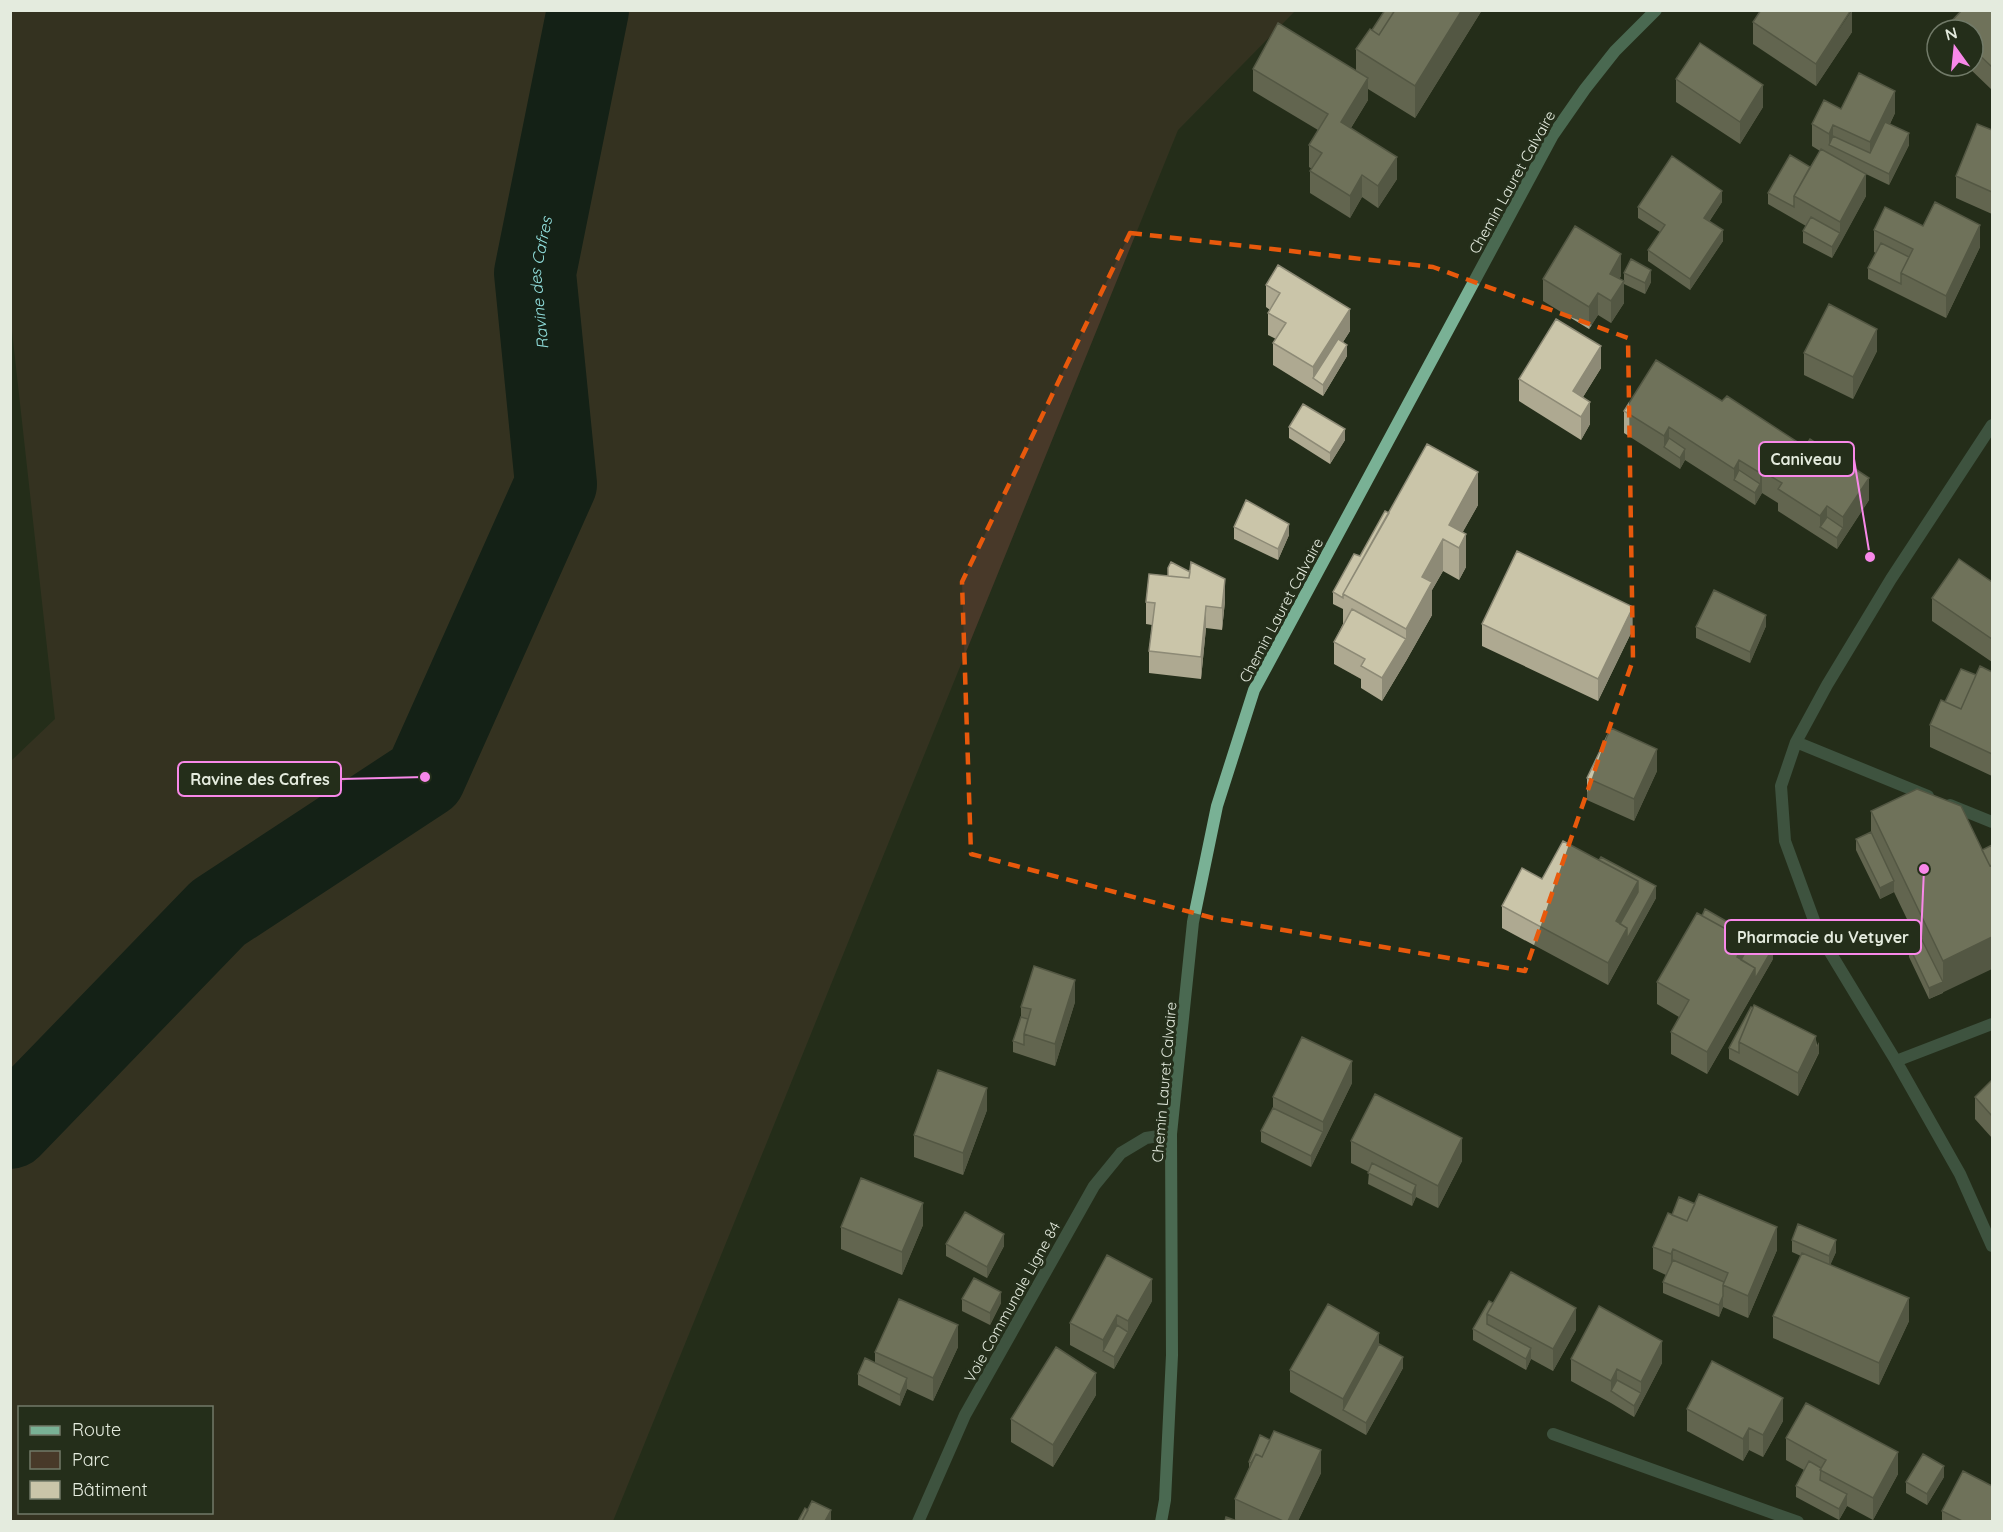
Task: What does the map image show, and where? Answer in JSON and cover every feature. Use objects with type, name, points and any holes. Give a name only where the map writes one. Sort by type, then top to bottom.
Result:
[{"type":"main road","name":"Chemin Lauret Calvaire","points":[[1161,1521],[1165,1500],[1172,1355],[1171,1134],[1193,922],[1217,806],[1254,690],[1553,135],[1584,89],[1615,51],[1656,10]]},
{"type":"street","points":[[1992,425],[1891,579],[1827,685],[1796,742],[1781,786],[1785,841],[1819,934],[1896,1061],[1960,1174],[1992,1246]]},
{"type":"street","points":[[1796,742],[1992,822]]},
{"type":"street","points":[[1896,1061],[1992,1024]]},
{"type":"street","name":"Voie Communale Ligne 84","points":[[918,1521],[965,1415],[1094,1186],[1121,1153],[1146,1138],[1171,1134]]},
{"type":"street","points":[[1553,1434],[1798,1521]]},
{"type":"highlighted area","points":[[1130,233],[1433,267],[1628,338],[1633,660],[1525,971],[1213,918],[971,854],[962,582]]},
{"type":"green space","points":[[10,11],[1295,11],[1178,130],[613,1521],[11,1521],[11,761],[55,719],[11,322]]},
{"type":"building","points":[[1385,10],[1395,10],[1379,35],[1372,30]]},
{"type":"building","points":[[1395,10],[1462,10],[1415,86],[1356,49],[1370,29],[1379,35]]},
{"type":"building","points":[[1761,10],[1851,10],[1816,64],[1753,22]]},
{"type":"building","points":[[1962,10],[1992,10],[1992,67],[1985,60],[1985,18],[1955,18]]},
{"type":"building","points":[[1278,23],[1368,78],[1341,122],[1397,157],[1378,186],[1362,175],[1350,196],[1310,171],[1322,153],[1309,145],[1328,114],[1253,69]]},
{"type":"building","points":[[1700,43],[1763,85],[1740,122],[1676,79]]},
{"type":"building","points":[[1859,73],[1895,91],[1870,142],[1833,125],[1829,134],[1812,124],[1824,100],[1841,109]]},
{"type":"building","points":[[1885,122],[1909,133],[1889,174],[1829,145],[1833,136],[1870,153]]},
{"type":"building","points":[[1977,124],[1992,130],[1992,192],[1956,176]]},
{"type":"building","points":[[1821,149],[1866,174],[1840,222],[1794,196]]},
{"type":"building","points":[[1790,155],[1810,167],[1794,196],[1794,207],[1768,193]]},
{"type":"building","points":[[1672,156],[1722,191],[1704,218],[1723,230],[1690,279],[1648,250],[1665,225],[1638,207]]},
{"type":"building","points":[[1935,202],[1980,225],[1946,296],[1901,273],[1913,249],[1874,230],[1885,207],[1923,226]]},
{"type":"building","points":[[1811,217],[1840,233],[1832,247],[1803,231]]},
{"type":"building","points":[[1575,226],[1621,254],[1610,274],[1624,281],[1611,301],[1598,293],[1589,307],[1543,279]]},
{"type":"building","points":[[1881,243],[1909,257],[1901,273],[1901,284],[1868,268]]},
{"type":"building","points":[[1631,259],[1651,270],[1645,283],[1624,273]]},
{"type":"building","points":[[1278,265],[1350,309],[1313,367],[1273,343],[1286,323],[1268,313],[1280,293],[1266,285]]},
{"type":"building","points":[[1829,304],[1877,329],[1853,377],[1804,353]]},
{"type":"building","points":[[1556,319],[1601,346],[1573,391],[1590,402],[1581,417],[1519,379]]},
{"type":"building","points":[[1338,339],[1347,345],[1323,385],[1313,378]]},
{"type":"building","points":[[1656,360],[1722,401],[1727,396],[1805,447],[1810,439],[1869,478],[1843,517],[1827,506],[1820,516],[1778,489],[1782,483],[1762,471],[1760,473],[1739,460],[1734,469],[1669,427],[1664,436],[1624,411]]},
{"type":"building","points":[[1303,404],[1345,429],[1330,453],[1289,427]]},
{"type":"building","points":[[1669,438],[1685,449],[1680,458],[1664,447]]},
{"type":"building","points":[[1427,444],[1478,472],[1449,525],[1466,534],[1459,548],[1443,539],[1422,577],[1432,582],[1406,629],[1343,594]]},
{"type":"building","points":[[1739,470],[1760,484],[1755,493],[1734,480]]},
{"type":"building","points":[[1246,500],[1289,524],[1278,549],[1234,527]]},
{"type":"building","points":[[1385,511],[1389,513],[1343,594],[1343,598],[1333,592],[1354,554],[1360,556]]},
{"type":"building","points":[[1827,517],[1843,528],[1837,538],[1820,527]]},
{"type":"building","points":[[1517,551],[1633,607],[1598,679],[1482,624]]},
{"type":"building","points":[[1959,559],[1992,582],[1992,639],[1932,598]]},
{"type":"building","points":[[1171,562],[1190,572],[1189,578],[1168,576]]},
{"type":"building","points":[[1191,562],[1225,579],[1222,608],[1206,606],[1201,657],[1149,651],[1155,603],[1146,602],[1149,574],[1189,578]]},
{"type":"building","points":[[1714,590],[1766,615],[1750,652],[1696,627]]},
{"type":"building","points":[[1352,609],[1406,639],[1382,678],[1361,666],[1365,659],[1334,642]]},
{"type":"building","points":[[1980,666],[1992,672],[1992,754],[1930,725],[1941,700],[1961,709]]},
{"type":"building","points":[[1961,669],[1976,675],[1961,709],[1945,702]]},
{"type":"building","points":[[1611,728],[1657,749],[1634,799],[1587,778]]},
{"type":"building","points":[[1917,789],[1961,806],[1990,866],[1992,865],[1992,937],[1943,961],[1871,811]]},
{"type":"building","points":[[1871,832],[1894,881],[1880,888],[1856,839]]},
{"type":"building","points":[[1563,841],[1638,881],[1616,921],[1627,928],[1608,963],[1502,906],[1522,868],[1542,879]]},
{"type":"building","points":[[1992,845],[1992,865],[1990,866],[1982,850]]},
{"type":"building","points":[[1601,857],[1656,886],[1627,939],[1627,928],[1620,924],[1638,892],[1638,881],[1599,860]]},
{"type":"building","points":[[1705,909],[1773,948],[1755,979],[1755,968],[1741,960],[1746,951],[1746,940],[1702,916]]},
{"type":"building","points":[[1697,913],[1746,940],[1737,957],[1755,968],[1707,1052],[1671,1032],[1689,1000],[1657,982]]},
{"type":"building","points":[[1922,940],[1943,982],[1929,988],[1909,946]]},
{"type":"building","points":[[1034,966],[1075,980],[1055,1044],[1024,1034],[1031,1009],[1021,1007]]},
{"type":"building","points":[[1754,1005],[1816,1036],[1798,1073],[1739,1042]]},
{"type":"building","points":[[1751,1007],[1753,1008],[1739,1042],[1739,1053],[1729,1048]]},
{"type":"building","points":[[1021,1017],[1028,1019],[1024,1045],[1013,1041]]},
{"type":"building","points":[[1302,1037],[1352,1061],[1323,1122],[1273,1097]]},
{"type":"building","points":[[938,1070],[987,1088],[963,1153],[914,1135]]},
{"type":"building","points":[[1992,1080],[1992,1116],[1975,1097]]},
{"type":"building","points":[[1375,1094],[1462,1138],[1438,1186],[1351,1141]]},
{"type":"building","points":[[1273,1108],[1323,1132],[1311,1156],[1261,1131]]},
{"type":"building","points":[[1372,1163],[1416,1185],[1412,1195],[1368,1173]]},
{"type":"building","points":[[861,1178],[923,1203],[902,1252],[841,1227]]},
{"type":"building","points":[[1699,1194],[1777,1227],[1748,1296],[1723,1285],[1728,1273],[1673,1249],[1671,1254],[1653,1247],[1668,1213],[1687,1221]]},
{"type":"building","points":[[1679,1197],[1695,1204],[1687,1221],[1672,1215]]},
{"type":"building","points":[[965,1212],[1004,1234],[987,1267],[946,1244]]},
{"type":"building","points":[[1798,1224],[1836,1240],[1829,1256],[1792,1240]]},
{"type":"building","points":[[1802,1253],[1909,1298],[1879,1363],[1773,1316]]},
{"type":"building","points":[[1107,1255],[1152,1279],[1128,1321],[1117,1315],[1103,1340],[1070,1323]]},
{"type":"building","points":[[1673,1260],[1724,1282],[1723,1296],[1719,1305],[1663,1282]]},
{"type":"building","points":[[1511,1272],[1576,1308],[1553,1349],[1487,1314]]},
{"type":"building","points":[[974,1278],[1001,1292],[990,1313],[962,1299]]},
{"type":"building","points":[[899,1299],[958,1325],[933,1378],[875,1352]]},
{"type":"building","points":[[1489,1301],[1493,1303],[1487,1314],[1487,1324],[1531,1348],[1526,1359],[1473,1329]]},
{"type":"building","points":[[1328,1304],[1379,1333],[1343,1399],[1290,1370]]},
{"type":"building","points":[[1599,1306],[1662,1341],[1641,1382],[1617,1369],[1611,1381],[1571,1359]]},
{"type":"building","points":[[1117,1325],[1128,1332],[1114,1357],[1103,1351]]},
{"type":"building","points":[[1379,1344],[1403,1357],[1366,1423],[1343,1410]]},
{"type":"building","points":[[1056,1347],[1096,1373],[1053,1445],[1011,1419]]},
{"type":"building","points":[[865,1358],[907,1378],[900,1395],[858,1374]]},
{"type":"building","points":[[1712,1361],[1783,1398],[1763,1435],[1749,1428],[1743,1439],[1687,1409]]},
{"type":"building","points":[[1617,1380],[1641,1393],[1634,1406],[1611,1391]]},
{"type":"building","points":[[1806,1403],[1898,1452],[1873,1498],[1820,1470],[1826,1460],[1786,1438]]},
{"type":"building","points":[[1274,1431],[1321,1450],[1288,1521],[1283,1521],[1235,1499],[1256,1454],[1262,1457]]},
{"type":"building","points":[[1260,1435],[1270,1440],[1262,1457],[1256,1454],[1251,1463],[1249,1462]]},
{"type":"building","points":[[1923,1454],[1944,1466],[1927,1494],[1906,1482]]},
{"type":"building","points":[[1809,1461],[1821,1468],[1820,1480],[1847,1494],[1839,1509],[1796,1486]]},
{"type":"building","points":[[1963,1471],[1992,1486],[1992,1521],[1962,1521],[1942,1511]]},
{"type":"building","points":[[812,1501],[831,1510],[825,1521],[802,1521]]},
{"type":"building","points":[[805,1508],[808,1510],[802,1521],[798,1521]]},
{"type":"building","points":[[1226,1517],[1237,1521],[1225,1521]]},
{"type":"waterway","name":"Ravine des Cafres","points":[[10,1128],[218,913],[425,777],[556,484],[535,273],[588,10]]},
{"type":"place","name":"Caniveau","points":[[1870,557]]},
{"type":"place","name":"Ravine des Cafres","points":[[425,777]]},
{"type":"place","name":"Pharmacie du Vetyver","points":[[1924,869]]}]
